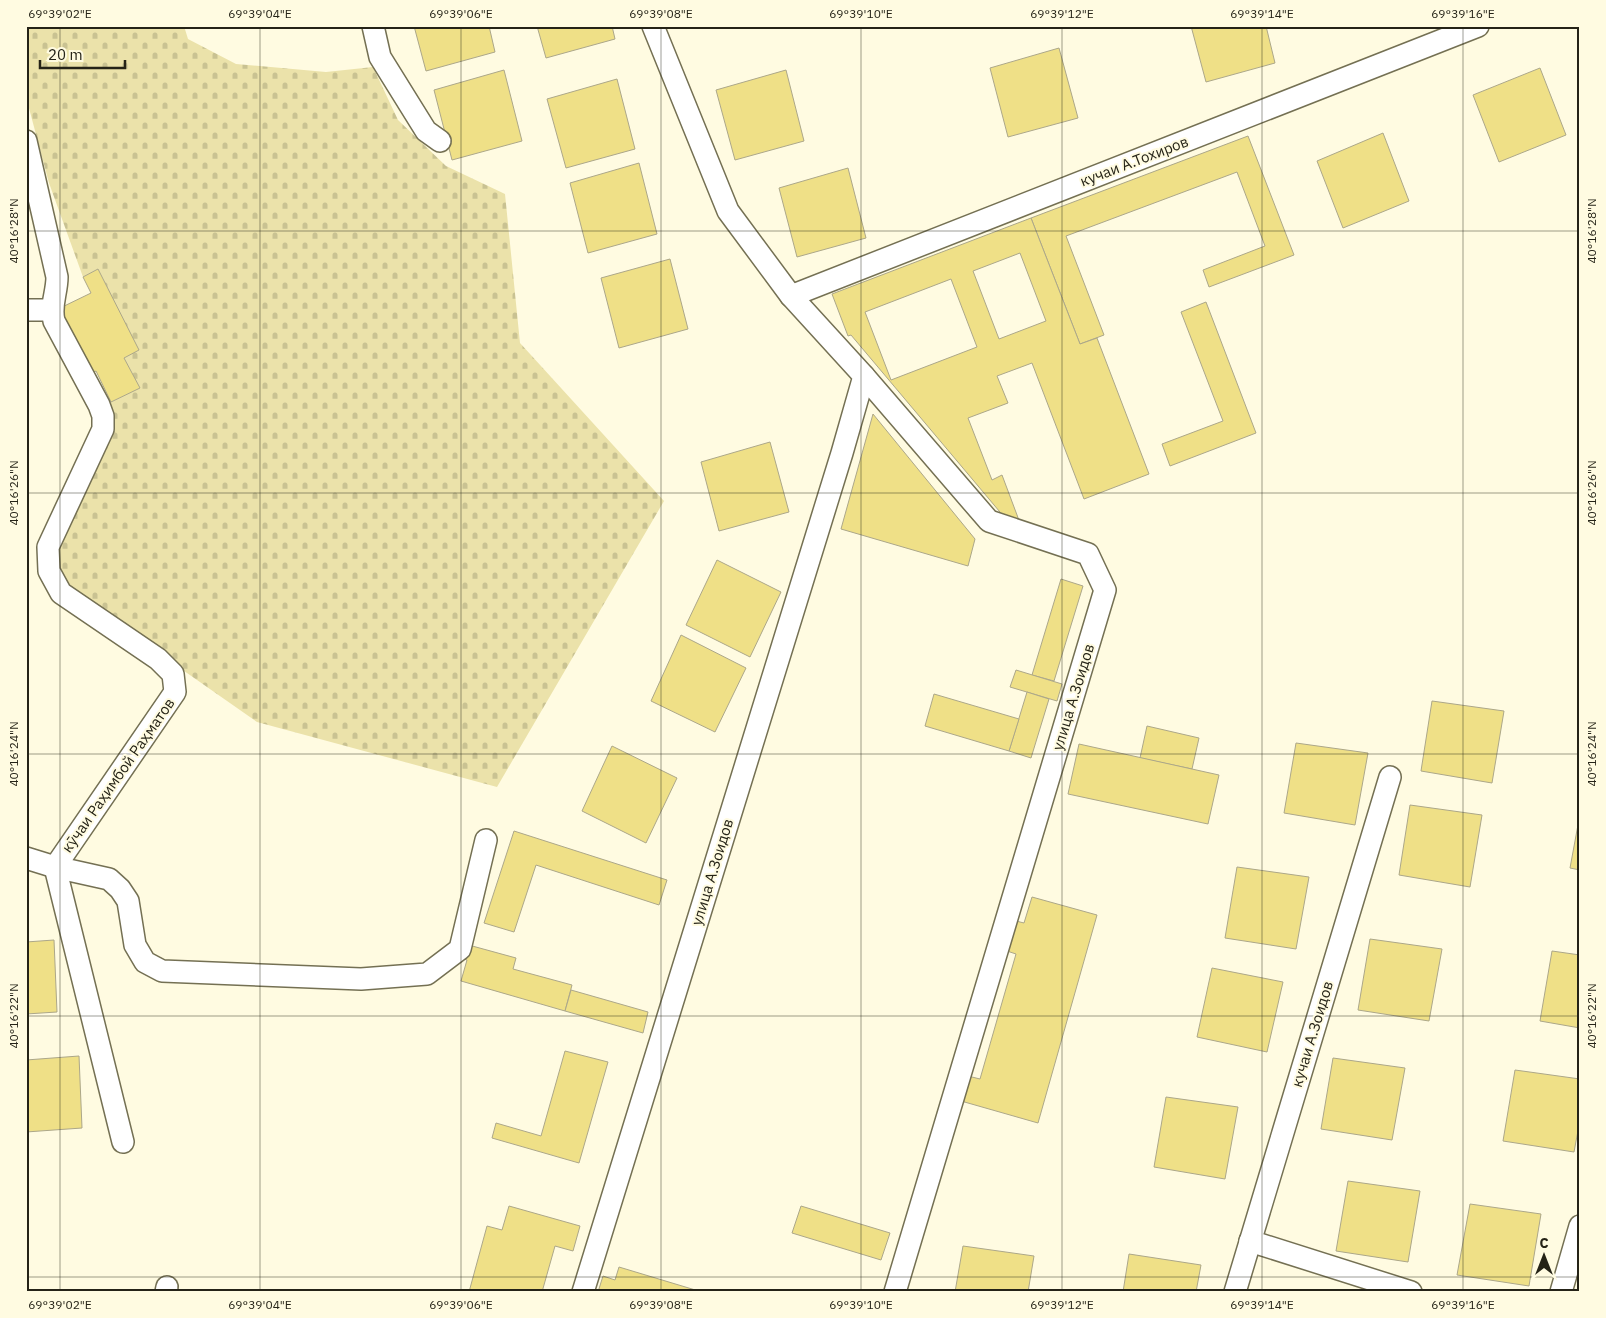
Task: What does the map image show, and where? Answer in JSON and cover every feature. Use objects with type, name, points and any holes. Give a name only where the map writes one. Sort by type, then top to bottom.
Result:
[{"type":"street","points":[[373,26],[380,57],[426,131],[440,141]]},
{"type":"street","points":[[652,26],[728,211],[790,296],[864,376]]},
{"type":"street","name":"кучаи А.Тохиров","points":[[790,296],[1478,26]]},
{"type":"street","points":[[26,141],[57,277],[57,288],[52,310],[26,310]]},
{"type":"street","name":"кӯчаи Раҳимбой Раҳматов","points":[[52,310],[54,321],[99,405],[103,416],[103,429],[48,547],[50,571],[61,594],[158,659],[174,674],[175,692],[55,866],[123,1142]]},
{"type":"street","name":"улица А.Зоидов","points":[[582,1292],[842,453],[864,376]]},
{"type":"street","name":"улица А.Зоидов","points":[[864,376],[989,521],[1088,554],[1105,590],[895,1292]]},
{"type":"street","name":"кучаи А.Зоидов","points":[[1235,1292],[1390,777]]},
{"type":"street","name":"кӯчаи Раҳимбой Раҳматов","points":[[26,858],[109,879],[120,889],[128,901],[135,945],[145,962],[162,972],[361,979],[427,974],[460,949],[486,840]]},
{"type":"street","points":[[1561,1292],[1580,1226]]},
{"type":"street","points":[[1250,1241],[1411,1292]]},
{"type":"green space","points":[[26,26],[184,26],[188,39],[236,64],[326,72],[373,67],[398,120],[446,166],[505,194],[520,343],[664,501],[497,787],[257,722],[64,587],[51,555],[111,402],[139,388],[124,358],[138,350],[98,269],[83,277],[49,183],[26,97]]},
{"type":"building","points":[[414,26],[489,26],[495,52],[426,71]]},
{"type":"building","points":[[537,26],[612,26],[615,39],[546,58]]},
{"type":"building","points":[[1191,26],[1266,26],[1275,63],[1206,82]]},
{"type":"building","points":[[1059,48],[1078,118],[1008,137],[990,68]]},
{"type":"building","points":[[1540,68],[1566,135],[1499,162],[1473,95]]},
{"type":"building","points":[[504,70],[522,141],[452,160],[434,90]]},
{"type":"building","points":[[786,70],[804,141],[735,160],[716,90]]},
{"type":"building","points":[[617,79],[635,149],[566,168],[547,99]]},
{"type":"building","points":[[1383,133],[1409,201],[1343,228],[1317,161]]},
{"type":"building","points":[[1248,136],[1294,255],[1209,287],[1203,270],[1265,246],[1237,172],[1066,236],[1104,335],[1080,344],[1031,218]]},
{"type":"building","points":[[639,163],[657,234],[588,253],[570,183]]},
{"type":"building","points":[[848,168],[866,238],[797,257],[779,188]]},
{"type":"building","points":[[1031,218],[1080,344],[1097,338],[1149,474],[1084,499],[1032,363],[997,376],[1008,403],[968,418],[992,480],[1002,475],[1020,523],[1005,518],[851,335],[848,336],[832,294]],"holes":[[[1020,253],[1046,321],[999,339],[973,271]],[[951,279],[977,347],[891,380],[865,312]]]},
{"type":"building","points":[[670,259],[688,329],[619,348],[601,278]]},
{"type":"building","points":[[98,269],[139,350],[124,358],[140,388],[111,402],[96,371],[88,375],[56,310],[91,293],[83,277]]},
{"type":"building","points":[[1206,302],[1256,433],[1170,466],[1162,444],[1223,421],[1181,312]]},
{"type":"building","points":[[873,414],[975,539],[968,566],[841,529]]},
{"type":"building","points":[[770,442],[789,512],[719,531],[701,462]]},
{"type":"building","points":[[717,560],[781,592],[750,657],[686,625]]},
{"type":"building","points":[[1061,579],[1083,586],[1054,681],[1032,675]]},
{"type":"building","points":[[681,635],[746,668],[715,732],[651,701]]},
{"type":"building","points":[[1016,670],[1062,684],[1057,701],[1010,687]]},
{"type":"building","points":[[1027,692],[1049,699],[1031,758],[1009,751]]},
{"type":"building","points":[[934,694],[1019,719],[1009,751],[925,726]]},
{"type":"building","points":[[1432,701],[1504,711],[1492,783],[1421,771]]},
{"type":"building","points":[[1147,726],[1199,738],[1192,769],[1140,758]]},
{"type":"building","points":[[1296,743],[1368,753],[1355,825],[1284,813]]},
{"type":"building","points":[[1079,744],[1219,775],[1208,824],[1068,794]]},
{"type":"building","points":[[612,746],[677,778],[646,843],[582,811]]},
{"type":"building","points":[[1410,805],[1482,815],[1470,887],[1399,875]]},
{"type":"building","points":[[1580,814],[1580,870],[1570,868]]},
{"type":"building","points":[[514,831],[667,880],[659,905],[536,865],[514,932],[484,923]]},
{"type":"building","points":[[1237,867],[1309,877],[1296,949],[1225,938]]},
{"type":"building","points":[[1032,897],[1097,915],[1038,1123],[961,1101],[968,1076],[980,1079],[1016,954],[1007,951],[1016,921],[1024,923]]},
{"type":"building","points":[[1370,939],[1442,949],[1429,1021],[1358,1010]]},
{"type":"building","points":[[54,940],[57,1012],[26,1014],[26,942]]},
{"type":"building","points":[[465,944],[516,958],[513,969],[572,985],[565,1011],[461,981],[467,960],[461,958]]},
{"type":"building","points":[[1552,951],[1580,955],[1580,1028],[1540,1021]]},
{"type":"building","points":[[1212,968],[1283,982],[1267,1052],[1197,1037]]},
{"type":"building","points":[[571,990],[648,1012],[643,1033],[565,1011]]},
{"type":"building","points":[[565,1051],[608,1062],[579,1163],[492,1138],[496,1123],[541,1136]]},
{"type":"building","points":[[79,1056],[82,1128],[26,1132],[26,1060]]},
{"type":"building","points":[[1333,1058],[1405,1068],[1392,1140],[1321,1129]]},
{"type":"building","points":[[1515,1070],[1580,1079],[1580,1120],[1574,1152],[1503,1141]]},
{"type":"building","points":[[1166,1097],[1238,1107],[1225,1179],[1154,1167]]},
{"type":"building","points":[[1348,1181],[1420,1191],[1408,1262],[1336,1251]]},
{"type":"building","points":[[1470,1204],[1541,1214],[1529,1286],[1457,1275]]},
{"type":"building","points":[[509,1206],[580,1226],[573,1251],[555,1246],[542,1292],[469,1292],[487,1226],[502,1230]]},
{"type":"building","points":[[801,1206],[890,1233],[881,1260],[792,1233]]},
{"type":"building","points":[[963,1246],[1034,1256],[1028,1292],[955,1292]]},
{"type":"building","points":[[1129,1254],[1201,1265],[1196,1292],[1123,1292]]},
{"type":"building","points":[[619,1267],[702,1292],[598,1292],[603,1276],[615,1280]]}]
